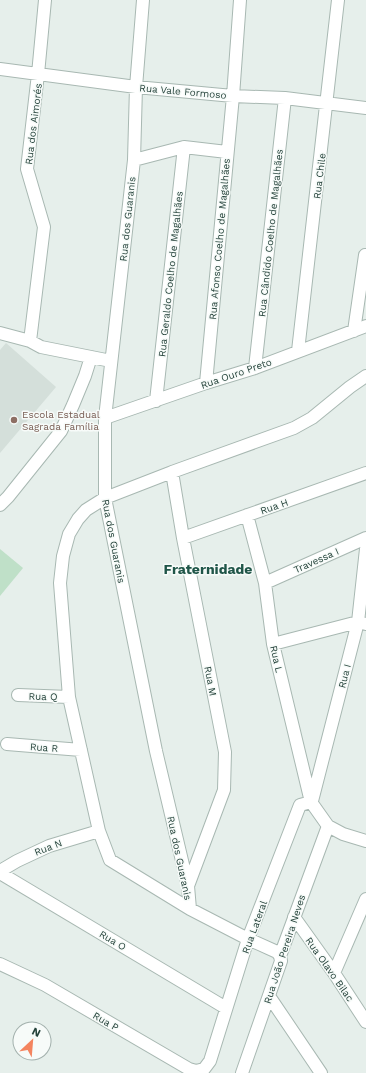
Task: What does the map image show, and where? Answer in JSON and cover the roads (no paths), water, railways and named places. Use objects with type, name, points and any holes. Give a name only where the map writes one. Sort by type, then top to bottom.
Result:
[{"type":"street","name":"Rua dos Aimorés","points":[[30,341],[44,227],[27,169],[45,0]]},
{"type":"street","name":"Rua dos Guaranis","points":[[143,0],[136,87],[134,160],[105,418],[104,498],[156,751],[188,886],[190,909]]},
{"type":"street","name":"Rua Afonso Coelho de Magalhães","points":[[206,383],[233,96],[240,0]]},
{"type":"street","name":"Rua Chile","points":[[298,351],[338,0]]},
{"type":"street","name":"Rua Vale Formoso","points":[[0,69],[136,87],[233,96],[285,98],[366,108]]},
{"type":"street","name":"Rua Cândido Coelho de Magalhães","points":[[255,368],[285,98]]},
{"type":"street","points":[[134,160],[184,147],[227,152]]},
{"type":"street","name":"Rua Geraldo Coelho de Magalhães","points":[[156,401],[184,147]]},
{"type":"street","points":[[354,331],[365,255]]},
{"type":"street","name":"Rua Ouro Preto","points":[[105,418],[206,383],[255,368],[366,326]]},
{"type":"street","points":[[0,333],[30,341],[41,347],[111,361]]},
{"type":"street","points":[[0,505],[61,431],[85,376],[91,357]]},
{"type":"street","points":[[280,956],[277,952],[190,909],[110,860],[99,831],[69,696],[60,583],[63,556],[69,534],[78,519],[86,510],[104,498],[294,428],[312,418],[366,376]]},
{"type":"street","name":"Rua M","points":[[172,472],[183,538],[225,752],[224,790],[188,886]]},
{"type":"street","name":"Rua H","points":[[183,538],[366,474]]},
{"type":"street","name":"Rua L","points":[[247,516],[265,583],[273,644],[311,802]]},
{"type":"street","name":"Travessa I","points":[[265,583],[366,538]]},
{"type":"street","name":"Rua I","points":[[311,802],[362,623],[366,549]]},
{"type":"street","points":[[273,644],[362,623]]},
{"type":"street","name":"Rua Q","points":[[18,695],[69,696]]},
{"type":"street","name":"Rua R","points":[[7,744],[81,750]]},
{"type":"street","points":[[311,802],[328,826],[343,834],[366,842]]},
{"type":"street","name":"Rua Lateral","points":[[210,1062],[248,939],[300,805],[311,802]]},
{"type":"street","name":"Rua João Pereira Neves","points":[[242,1073],[281,961],[280,956],[328,826]]},
{"type":"street","name":"Rua N","points":[[0,872],[17,861],[49,846],[99,831]]},
{"type":"street","name":"Rua O","points":[[0,872],[226,1008]]},
{"type":"street","points":[[334,973],[366,899]]},
{"type":"street","name":"Rua Olavo Bilac","points":[[294,917],[334,973],[366,1022]]},
{"type":"street","name":"Rua P","points":[[0,964],[45,985],[189,1069],[196,1071],[204,1069],[210,1062]]},
{"type":"street","points":[[269,996],[321,1073]]},
{"type":"place","name":"Escola Estadual Sagrada Família","points":[[14,420]]},
{"type":"district","name":"Fraternidade","points":[[208,569]]}]
